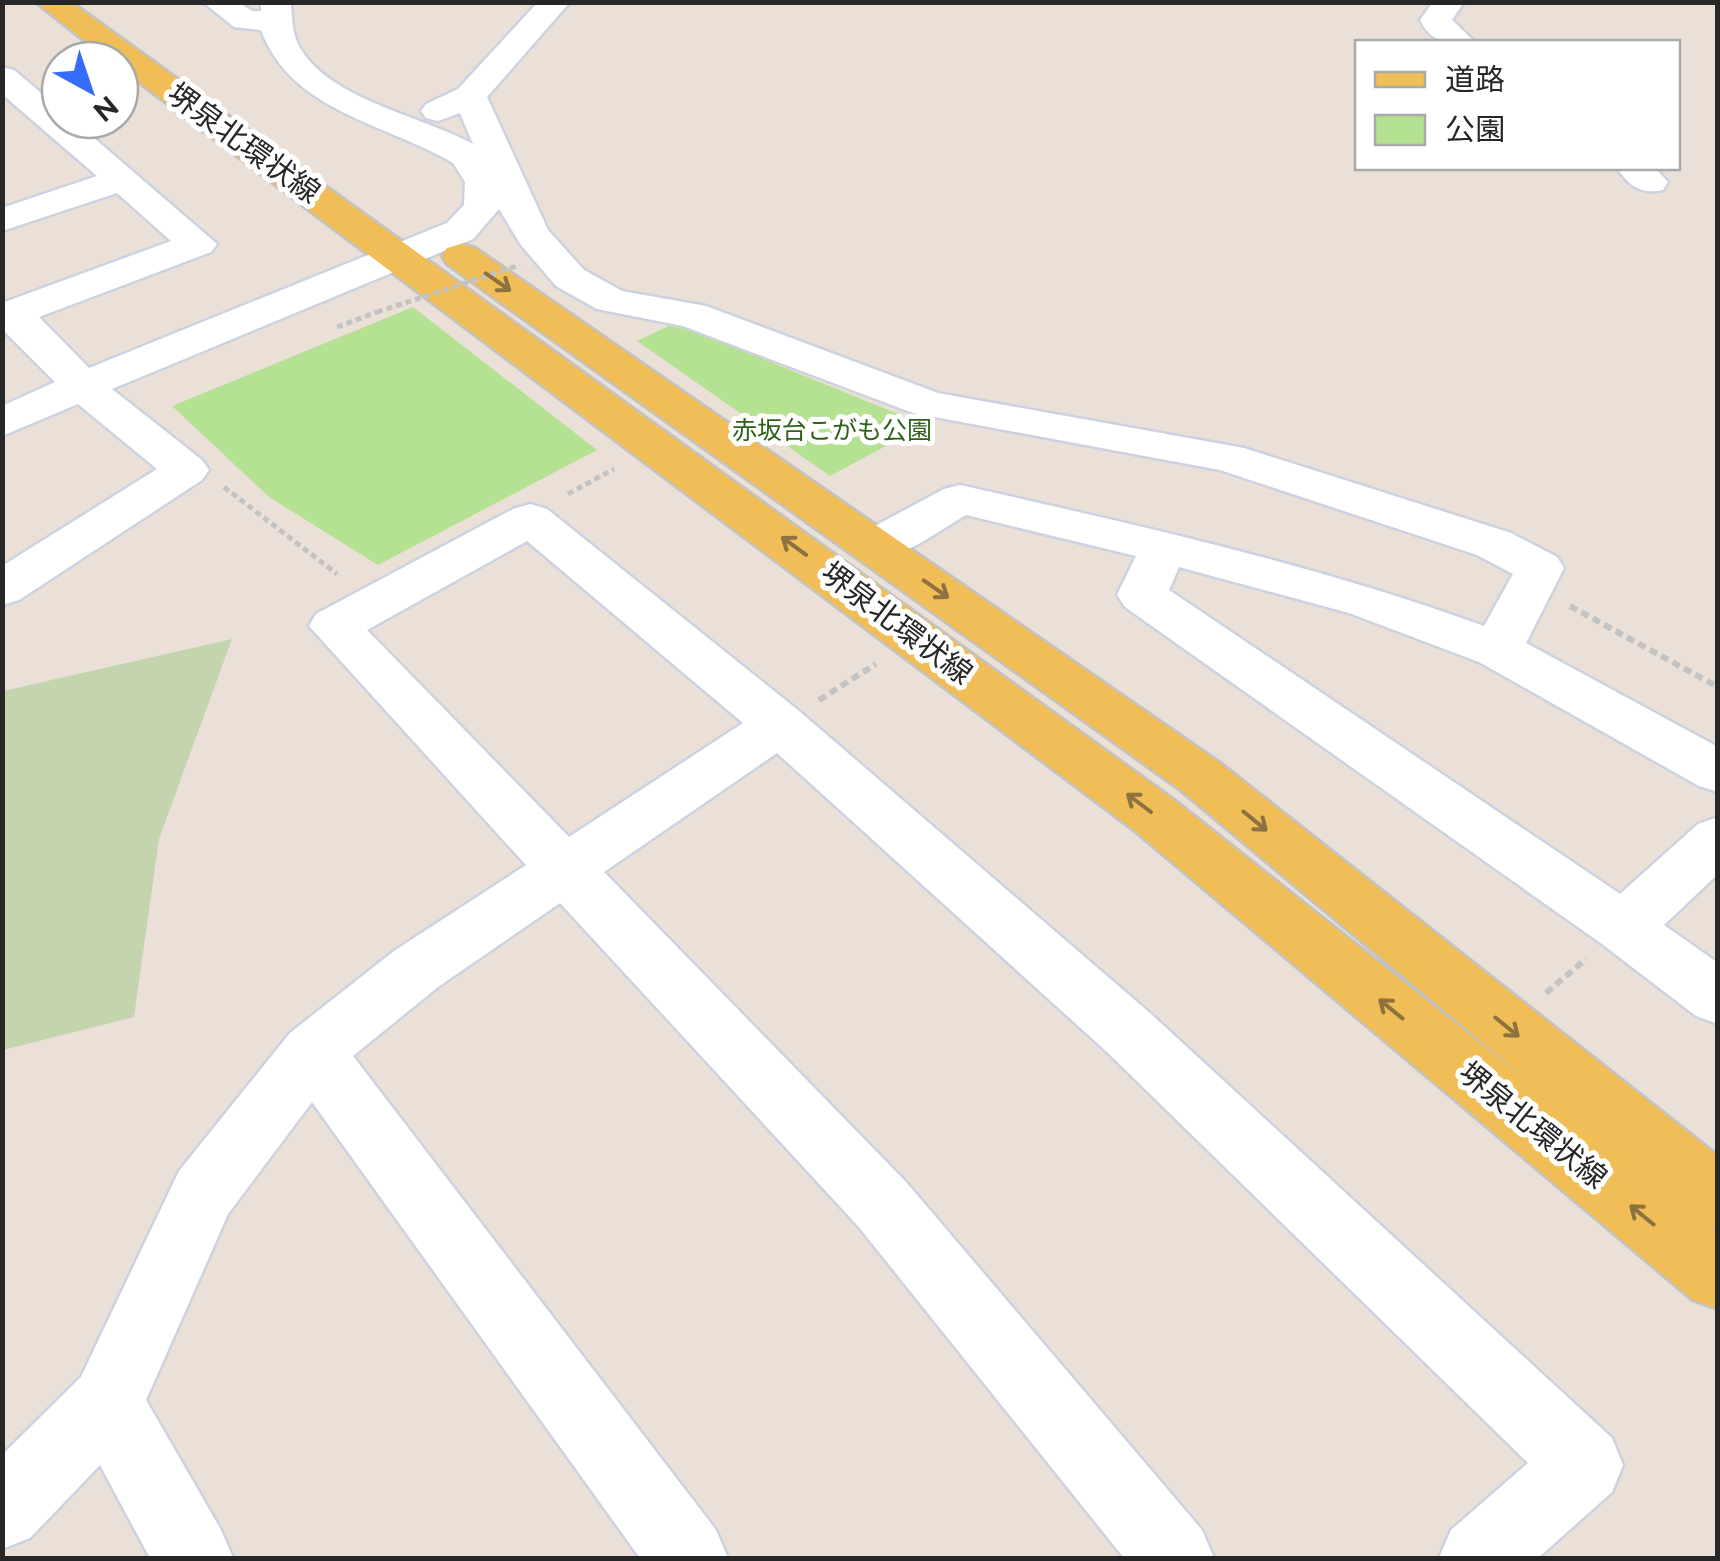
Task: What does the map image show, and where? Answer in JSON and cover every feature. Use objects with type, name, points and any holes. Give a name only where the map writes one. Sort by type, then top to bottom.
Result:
[{"type":"main road","name":"堺泉北環状線","points":[[51,2],[418,248],[875,546],[1201,778],[1718,1198]]},
{"type":"main road","name":"堺泉北環状線","points":[[104,2],[1154,815],[1718,1276]]},
{"type":"street","points":[[2,423],[82,386],[460,231],[478,215],[487,199],[484,182],[469,156],[349,105],[309,75],[284,46],[277,12],[245,20],[218,2]]},
{"type":"street","points":[[404,126],[470,96],[555,2]]},
{"type":"street","points":[[1449,2],[1436,20],[1442,32],[1455,40]]},
{"type":"street","points":[[2,76],[40,109]]},
{"type":"street","points":[[470,96],[521,218],[570,278],[610,301],[692,315],[928,404],[1228,458],[1494,544],[1536,578],[1498,650]]},
{"type":"street","points":[[2,126],[40,113]]},
{"type":"street","points":[[2,589],[186,470],[82,386],[7,315],[198,244],[78,140]]},
{"type":"street","points":[[2,220],[124,178]]},
{"type":"street","points":[[875,546],[960,499],[1164,547],[1366,601],[1498,650],[1718,772]]},
{"type":"street","points":[[1174,1558],[882,1204],[334,626],[530,519],[780,725],[1129,1033],[1585,1465],[1480,1558]]},
{"type":"street","points":[[1164,547],[1142,595],[1623,926],[1718,998]]},
{"type":"street","points":[[2,1510],[107,1403],[202,1193],[312,1052],[416,969],[780,725]]},
{"type":"street","points":[[1623,926],[1718,839]]},
{"type":"street","points":[[312,1052],[688,1558]]},
{"type":"street","points":[[107,1403],[193,1558]]},
{"type":"path","points":[[377,312],[520,265]]},
{"type":"path","points":[[530,519],[546,506],[620,466]]},
{"type":"path","points":[[186,470],[212,478],[348,582],[368,608]]},
{"type":"path","points":[[1536,578],[1553,596],[1718,687]]},
{"type":"path","points":[[780,725],[879,662]]},
{"type":"green space","points":[[413,307],[597,450],[378,565],[269,497],[172,406]]},
{"type":"green space","name":"赤坂台こがも公園","points":[[675,323],[925,425],[830,476],[637,341]]},
{"type":"green space","points":[[232,639],[159,839],[134,1017],[3,1050],[3,691]]}]
